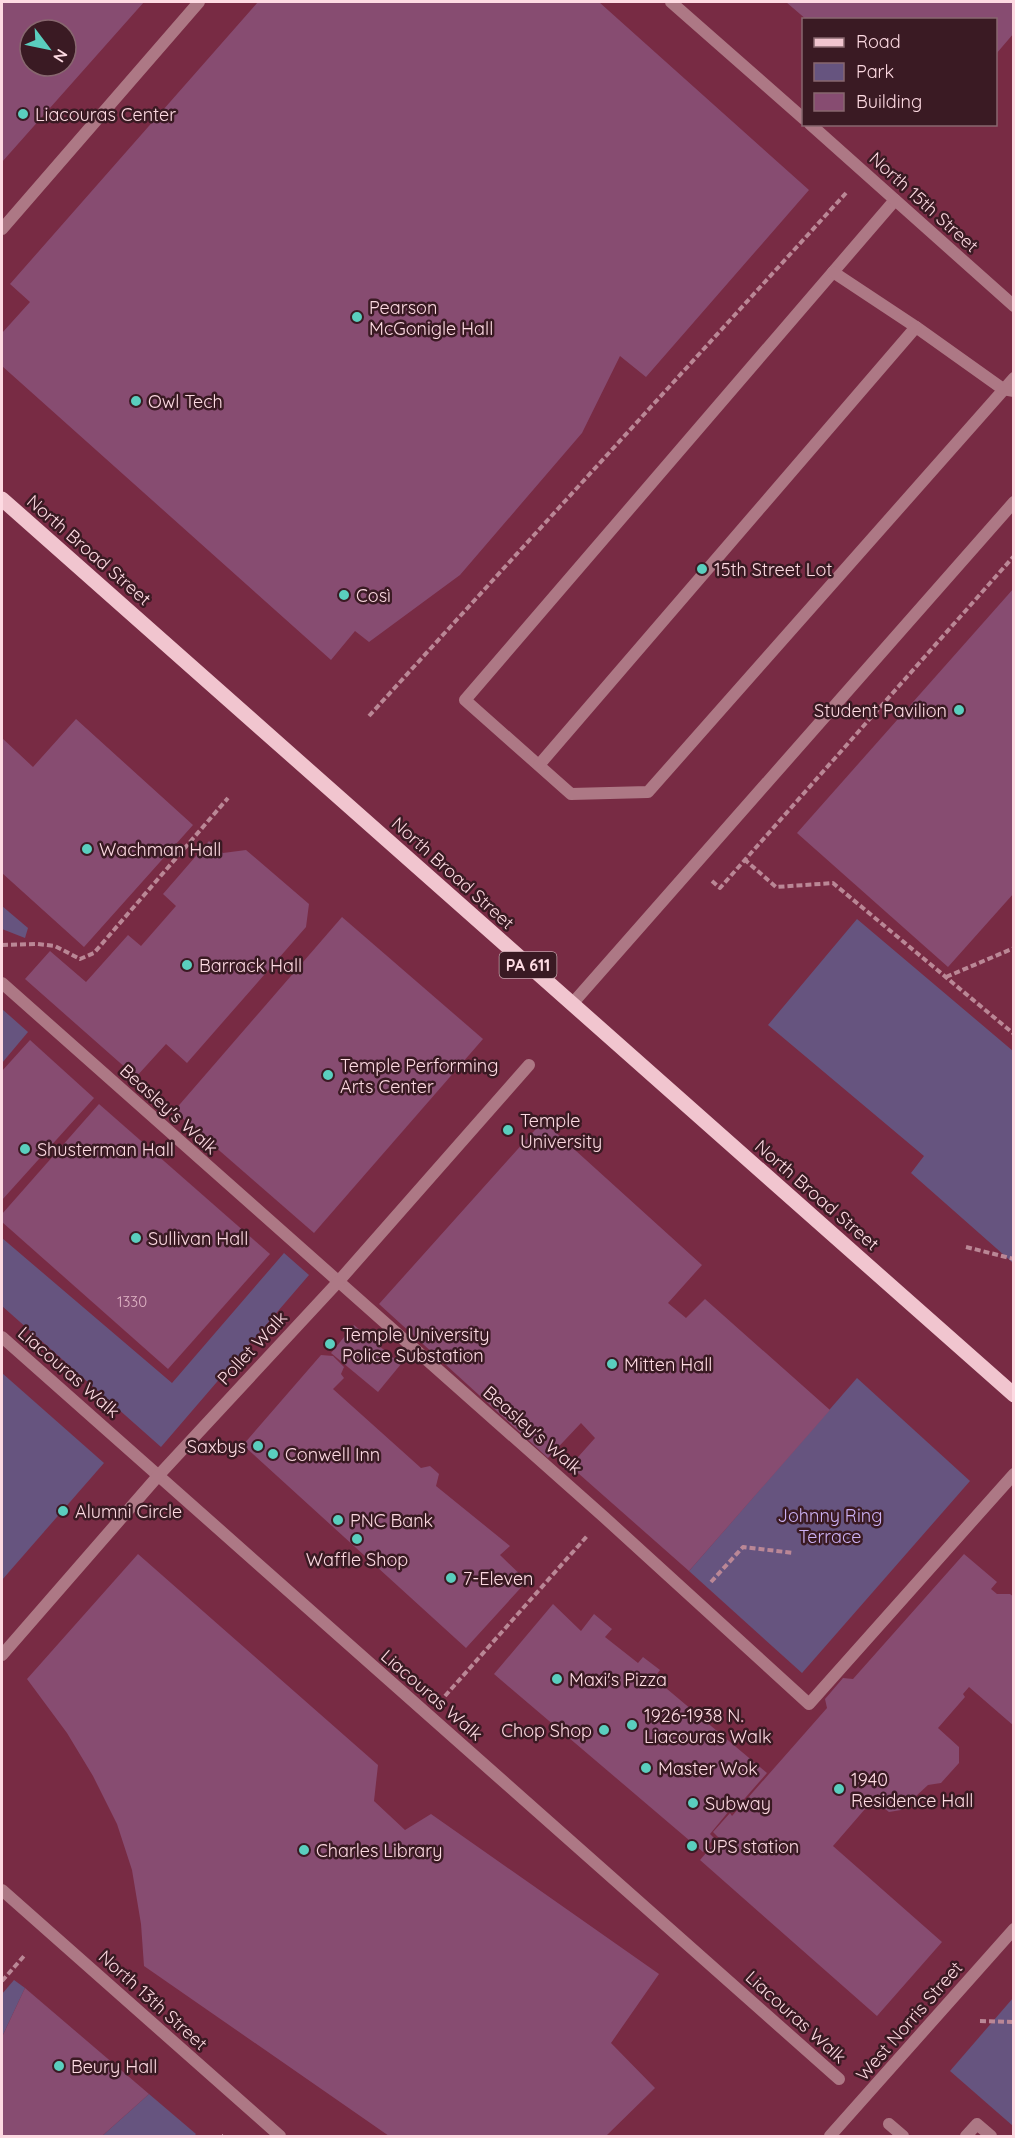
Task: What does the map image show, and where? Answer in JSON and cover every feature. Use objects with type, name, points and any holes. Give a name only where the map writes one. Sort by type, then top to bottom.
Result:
[{"type":"main road","name":"North Broad Street","points":[[2,499],[1014,1395]]},
{"type":"street","points":[[2,229],[199,2]]},
{"type":"street","points":[[671,2],[802,117]]},
{"type":"street","name":"North 15th Street","points":[[812,126],[1014,306]]},
{"type":"street","points":[[895,200],[465,700],[572,794],[648,792],[1008,390],[1014,378]]},
{"type":"street","points":[[833,272],[1008,390]]},
{"type":"street","points":[[539,765],[916,327]]},
{"type":"street","points":[[572,1004],[1014,502]]},
{"type":"street","name":"Beasley's Walk","points":[[2,983],[604,1517],[809,1704],[1014,1474]]},
{"type":"street","name":"Pollet Walk","points":[[2,1655],[158,1476],[338,1282],[529,1065]]},
{"type":"street","name":"Liacouras Walk","points":[[2,1337],[839,2079]]},
{"type":"street","name":"North 13th Street","points":[[2,1890],[280,2136]]},
{"type":"street","name":"West Norris Street","points":[[830,2136],[1014,1929]]},
{"type":"street","points":[[889,2124],[903,2136]]},
{"type":"street","points":[[966,2136],[977,2124],[991,2136]]},
{"type":"path","points":[[369,716],[846,193]]},
{"type":"path","points":[[1014,556],[744,858],[776,887],[833,883],[1014,1034]]},
{"type":"path","points":[[2,945],[55,946],[80,959],[94,953],[228,798]]},
{"type":"path","points":[[946,977],[1014,948]]},
{"type":"path","points":[[966,1247],[1014,1258]]},
{"type":"path","points":[[429,1714],[604,1517]]},
{"type":"path","points":[[695,1600],[742,1547],[794,1552]]},
{"type":"path","points":[[2,1981],[24,1956]]},
{"type":"path","points":[[980,2020],[1014,2022]]},
{"type":"shaded area","name":"Temple University","points":[[2,2],[1013,2],[1013,2136],[2,2136]]},
{"type":"green space","points":[[2,906],[28,928],[25,938],[2,929]]},
{"type":"green space","points":[[857,919],[1013,1051],[1013,1263],[911,1173],[924,1156],[768,1025]]},
{"type":"green space","points":[[2,1009],[28,1032],[2,1063]]},
{"type":"green space","points":[[2,1238],[172,1383],[284,1253],[309,1275],[161,1447],[2,1306]]},
{"type":"green space","points":[[2,1373],[104,1463],[2,1580]]},
{"type":"green space","name":"Johnny Ring Terrace","points":[[857,1378],[970,1481],[802,1673],[689,1571]]},
{"type":"green space","points":[[14,1980],[25,1988],[2,2037],[2,1994]]},
{"type":"green space","points":[[1013,1998],[1013,2126],[950,2071]]},
{"type":"green space","points":[[149,2094],[196,2134],[194,2136],[102,2136]]},
{"type":"building","name":"Liacouras Center","points":[[2,2],[144,2],[78,76],[78,18],[18,18],[18,78],[77,78],[2,162]]},
{"type":"building","name":"Pearson McGonigle Hall","points":[[258,2],[599,2],[809,190],[646,377],[620,356],[582,433],[460,575],[369,642],[355,631],[331,660],[2,366],[2,333],[30,302],[10,284]]},
{"type":"building","points":[[786,2],[1014,2],[1014,33],[997,53],[997,18],[805,18]]},
{"type":"building","name":"Student Pavilion","points":[[1014,588],[1014,893],[948,967],[797,833]]},
{"type":"building","name":"Wachman Hall","points":[[76,719],[193,825],[84,947],[2,873],[2,738],[33,767]]},
{"type":"building","name":"Barrack Hall","points":[[209,841],[223,853],[246,850],[309,904],[306,927],[187,1063],[166,1044],[136,1077],[25,979],[50,951],[86,982],[128,935],[141,946],[176,906],[163,894]]},
{"type":"building","name":"Temple Performing Arts Center","points":[[342,917],[483,1039],[314,1233],[174,1111]]},
{"type":"building","name":"Shusterman Hall","points":[[30,1040],[94,1098],[2,1200],[2,1071]]},
{"type":"building","name":"Sullivan Hall","points":[[99,1104],[270,1254],[168,1369],[2,1222],[2,1214]]},
{"type":"building","name":"Mitten Hall","points":[[543,1121],[702,1265],[668,1303],[686,1318],[705,1299],[830,1410],[689,1571],[570,1466],[595,1438],[581,1423],[548,1458],[379,1304]]},
{"type":"building","points":[[354,1325],[401,1364],[378,1392],[331,1353]]},
{"type":"building","points":[[321,1355],[333,1356],[344,1367],[341,1374],[344,1378],[333,1389],[421,1468],[430,1466],[439,1474],[436,1486],[510,1546],[500,1555],[527,1581],[466,1648],[243,1445]]},
{"type":"building","name":"Charles Library","points":[[138,1554],[378,1765],[374,1801],[405,1830],[431,1814],[659,1974],[611,2043],[655,2088],[606,2136],[389,2136],[144,1966],[141,1924],[132,1870],[117,1824],[93,1776],[67,1733],[27,1679]]},
{"type":"building","name":"1940 Residence Hall","points":[[964,1554],[997,1582],[991,1589],[997,1594],[1010,1594],[1014,1597],[1014,1726],[969,1687],[963,1694],[965,1697],[938,1728],[959,1747],[959,1763],[941,1783],[928,1785],[901,1810],[889,1812],[880,1805],[878,1794],[833,1846],[942,1942],[877,2016],[700,1860],[719,1838],[713,1832],[730,1813],[732,1816],[827,1708],[825,1699],[843,1678],[853,1679]]},
{"type":"building","name":"1926-1938 N. Liacouras Walk","points":[[553,1604],[581,1631],[594,1614],[612,1629],[605,1637],[638,1663],[643,1657],[660,1670],[654,1678],[767,1773],[732,1813],[729,1811],[710,1834],[714,1838],[703,1852],[494,1674]]},
{"type":"building","name":"Beury Hall","points":[[25,1988],[149,2094],[102,2136],[2,2136],[2,2037]]},
{"type":"place","name":"Liacouras Center","points":[[23,114]]},
{"type":"place","name":"Pearson McGonigle Hall","points":[[357,317]]},
{"type":"place","name":"Owl Tech","points":[[136,401]]},
{"type":"place","name":"15th Street Lot","points":[[702,569]]},
{"type":"place","name":"Così","points":[[344,595]]},
{"type":"place","name":"Student Pavilion","points":[[959,710]]},
{"type":"place","name":"Wachman Hall","points":[[87,849]]},
{"type":"place","name":"Barrack Hall","points":[[187,965]]},
{"type":"place","name":"Temple Performing Arts Center","points":[[328,1075]]},
{"type":"place","name":"Temple University","points":[[508,1130]]},
{"type":"place","name":"Shusterman Hall","points":[[25,1149]]},
{"type":"place","name":"Sullivan Hall","points":[[136,1238]]},
{"type":"place","name":"Temple University Police Substation","points":[[330,1344]]},
{"type":"place","name":"Mitten Hall","points":[[612,1364]]},
{"type":"place","name":"Saxbys","points":[[258,1446]]},
{"type":"place","name":"Conwell Inn","points":[[273,1454]]},
{"type":"place","name":"Alumni Circle","points":[[63,1511]]},
{"type":"place","name":"PNC Bank","points":[[338,1520]]},
{"type":"place","name":"Waffle Shop","points":[[357,1539]]},
{"type":"place","name":"7-Eleven","points":[[451,1578]]},
{"type":"place","name":"Maxi's Pizza","points":[[557,1679]]},
{"type":"place","name":"1926-1938 N. Liacouras Walk","points":[[632,1725]]},
{"type":"place","name":"Chop Shop","points":[[604,1730]]},
{"type":"place","name":"Master Wok","points":[[646,1768]]},
{"type":"place","name":"1940 Residence Hall","points":[[839,1789]]},
{"type":"place","name":"Subway","points":[[693,1803]]},
{"type":"place","name":"UPS station","points":[[692,1846]]},
{"type":"place","name":"Charles Library","points":[[304,1850]]},
{"type":"place","name":"Beury Hall","points":[[59,2066]]}]
